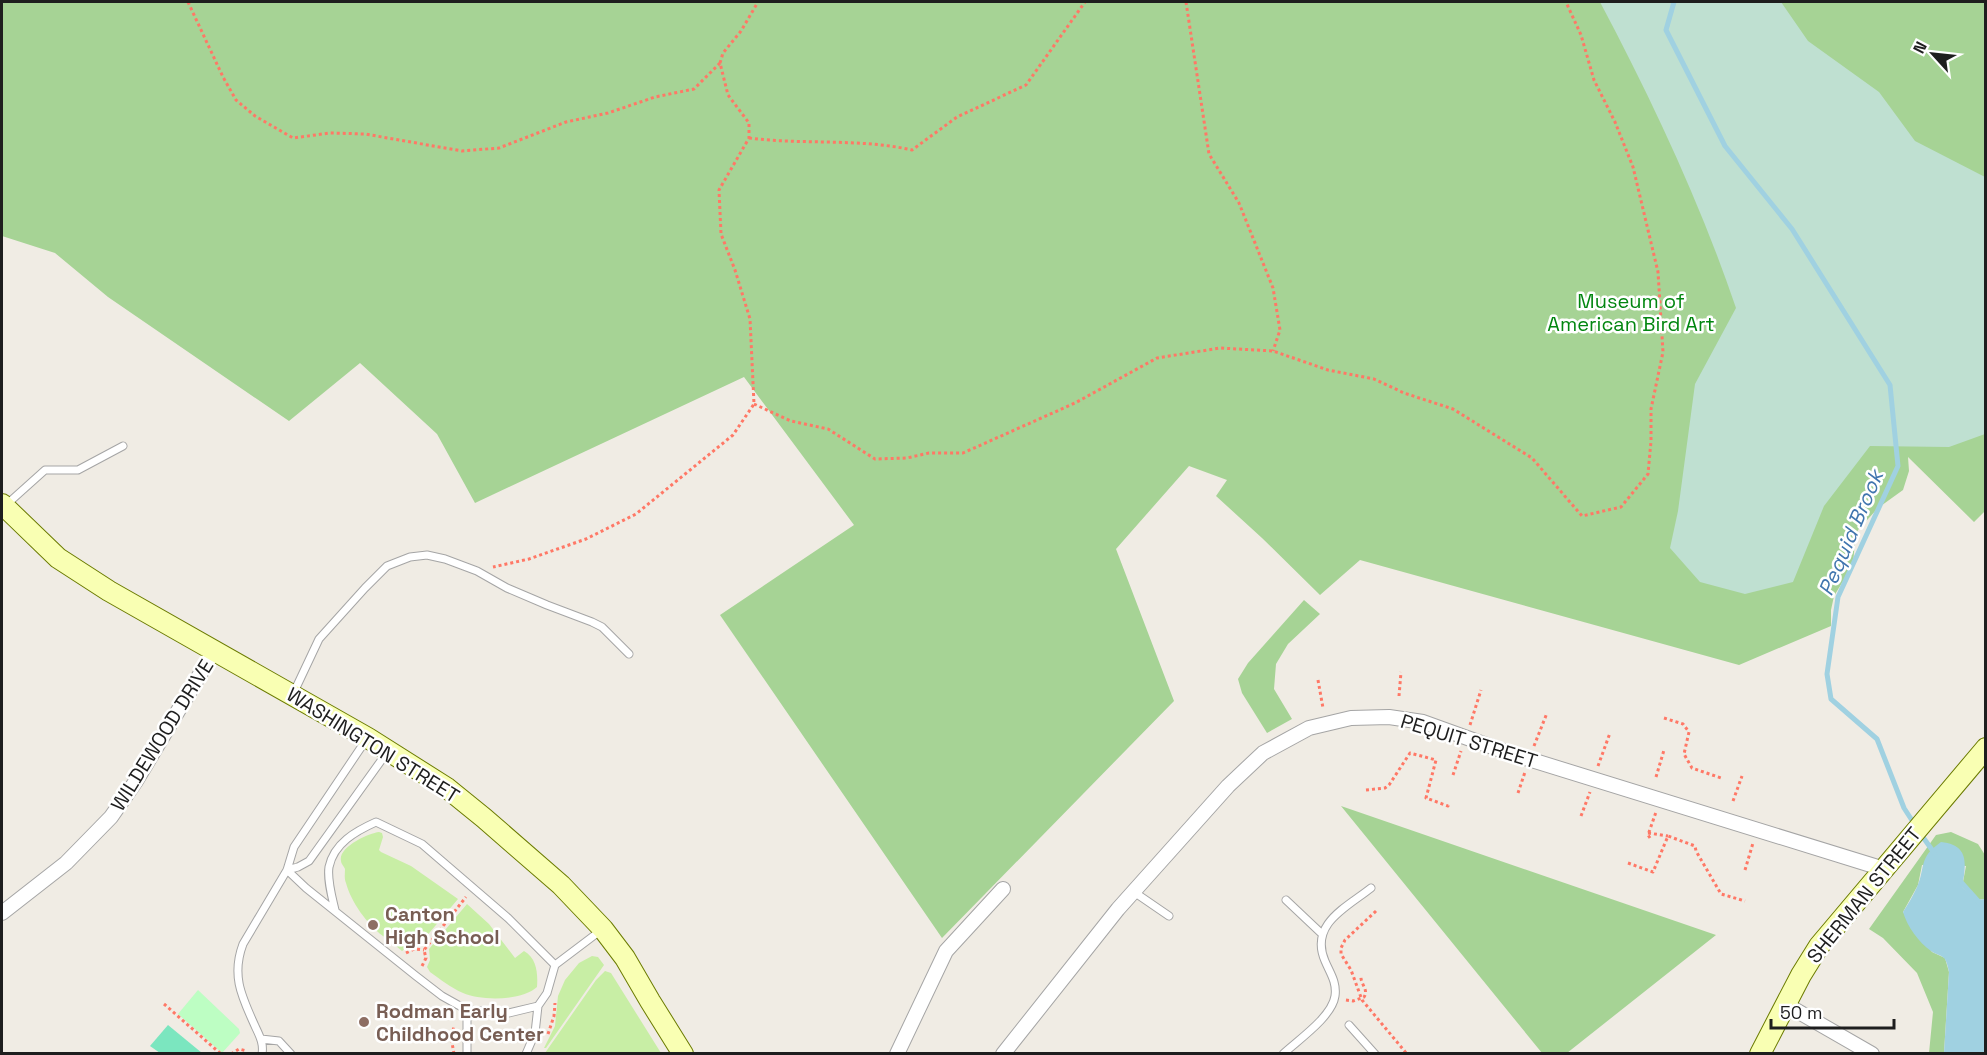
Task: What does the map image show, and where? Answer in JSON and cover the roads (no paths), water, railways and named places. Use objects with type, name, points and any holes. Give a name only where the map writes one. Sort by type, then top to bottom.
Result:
[{"type":"main road","name":"WASHINGTON STREET","points":[[3,506],[58,558],[109,591],[368,738],[447,788],[561,885],[603,929],[626,958],[684,1053]]},
{"type":"main road","name":"SHERMAN STREET","points":[[1760,1053],[1801,975],[1820,946],[1986,748]]},
{"type":"street","name":"WILDEWOOD DRIVE","points":[[2,913],[66,863],[111,817],[136,781],[214,651]]},
{"type":"street","name":"PEQUIT STREET","points":[[1003,1053],[1118,909],[1227,786],[1263,753],[1309,728],[1351,718],[1389,717],[1423,722],[1570,772],[1884,869]]},
{"type":"street","points":[[897,1053],[946,951],[1003,889]]},
{"type":"street","points":[[1785,1004],[1872,1053]]},
{"type":"lane","points":[[3,506],[45,470],[78,470],[123,446]]},
{"type":"lane","points":[[292,695],[320,639],[387,566],[410,557],[427,555],[477,571],[507,588],[602,627],[629,654]]},
{"type":"lane","points":[[262,1053],[261,1039],[237,981],[237,964],[243,944],[287,870],[294,847],[368,738]]},
{"type":"lane","points":[[287,870],[309,861],[388,751]]},
{"type":"lane","points":[[335,910],[329,867],[337,849],[353,832],[376,822],[422,844],[508,918],[555,965]]},
{"type":"lane","points":[[287,870],[398,962],[442,996],[467,1010],[509,1012],[538,1006]]},
{"type":"lane","points":[[1283,1053],[1329,1013],[1335,997],[1334,978],[1320,946],[1322,934],[1328,922],[1371,888]]},
{"type":"lane","points":[[1134,892],[1169,916]]},
{"type":"lane","points":[[1286,900],[1322,934]]},
{"type":"lane","points":[[526,1053],[535,1033],[538,1006],[547,993],[555,965],[603,929]]},
{"type":"lane","points":[[467,1010],[467,1053]]},
{"type":"lane","points":[[1349,1025],[1375,1053]]},
{"type":"lane","points":[[261,1039],[279,1041],[291,1053]]},
{"type":"water","points":[[1941,842],[1957,847],[1964,857],[1962,887],[1976,900],[1985,899],[1985,1053],[1944,1053],[1949,972],[1947,965],[1944,958],[1931,951],[1918,939],[1907,923],[1903,912],[1920,880],[1926,858]]},
{"type":"waterway","name":"Pequid Brook","points":[[1674,2],[1666,30],[1725,146],[1792,229],[1890,385],[1898,466],[1838,597],[1827,674],[1831,699],[1877,739],[1904,808],[1915,825]]},
{"type":"waterway","name":"Pequid Brook","points":[[1920,833],[1935,854]]},
{"type":"waterway","name":"Pequid Brook","points":[[1960,881],[1986,910]]},
{"type":"place","name":"Canton High School","points":[[373,925]]},
{"type":"place","name":"Rodman Early Childhood Center","points":[[364,1022]]},
{"type":"park label","name":"Museum of American Bird Art","points":[[1631,312]]}]
